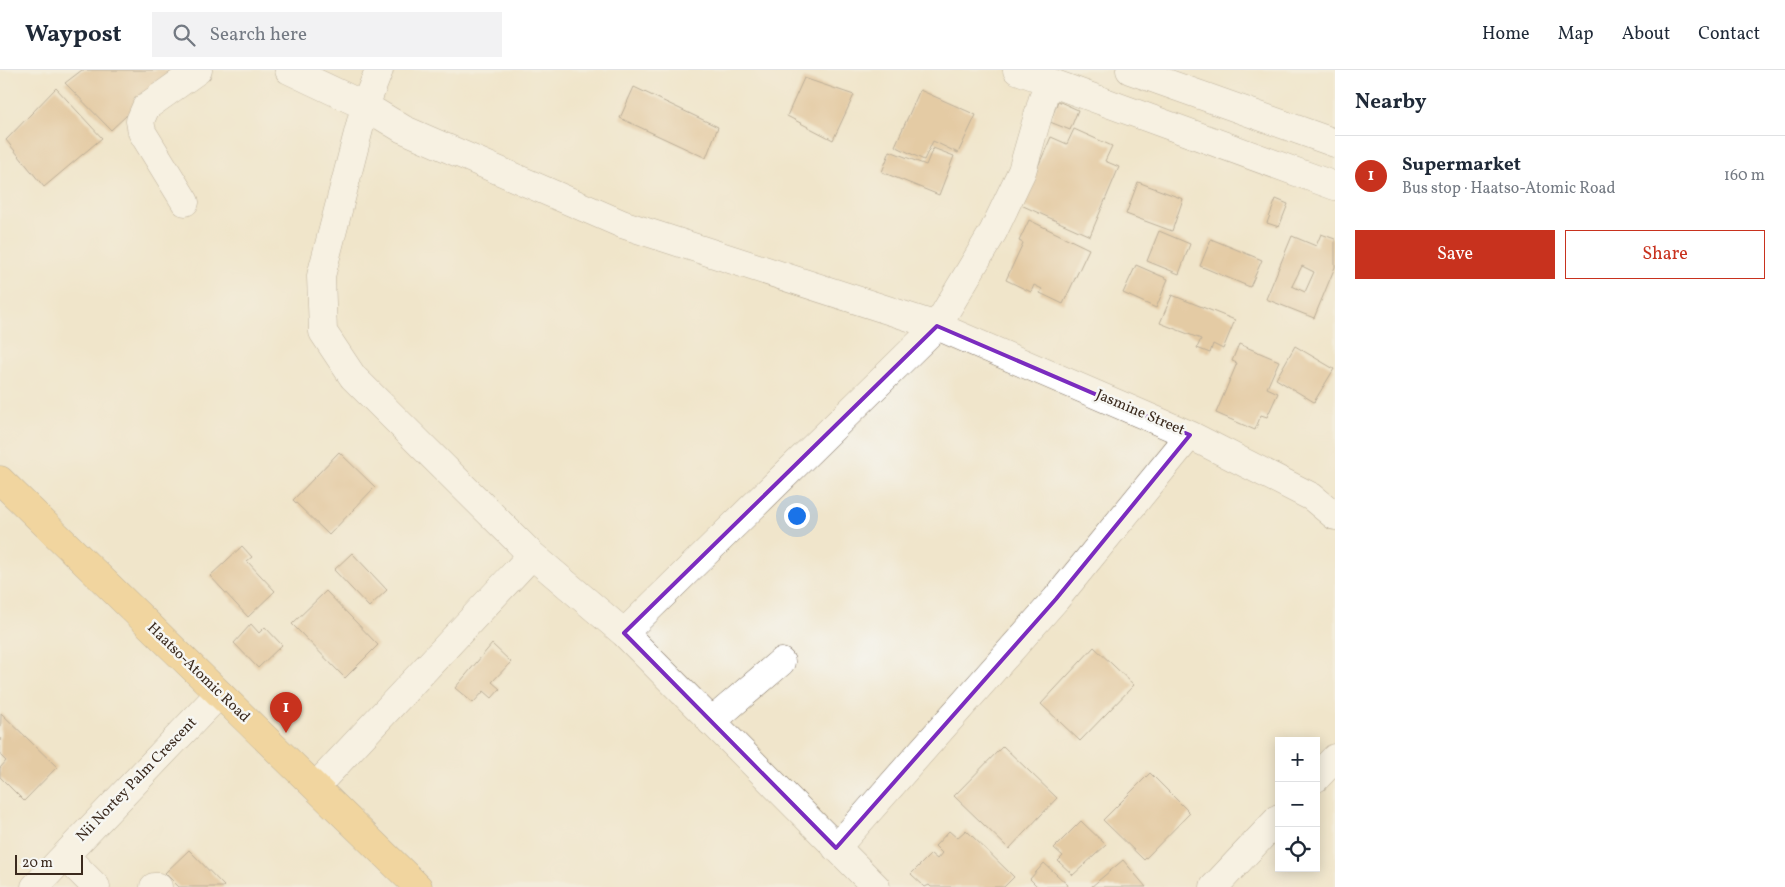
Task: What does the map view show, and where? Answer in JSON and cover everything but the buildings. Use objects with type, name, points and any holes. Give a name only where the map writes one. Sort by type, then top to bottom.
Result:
[{"type":"main road","name":"Haatso-Atomic Road","points":[[0,480],[418,887]]},
{"type":"street","points":[[185,202],[142,132],[140,121],[146,108],[198,70]]},
{"type":"street","name":"Jasmine Street","points":[[290,70],[365,106],[403,129],[622,224],[937,326],[1190,435],[1312,497],[1335,516]]},
{"type":"street","points":[[379,70],[365,106],[321,276],[323,332],[353,377],[532,555],[624,633],[876,887]]},
{"type":"street","points":[[1017,70],[1335,186]]},
{"type":"street","points":[[1130,70],[1335,143]]},
{"type":"street","points":[[624,633],[937,326],[992,232],[1022,171],[1048,81]]},
{"type":"street","points":[[836,848],[1056,599],[1190,435]]},
{"type":"street","points":[[316,786],[532,555]]},
{"type":"street","points":[[711,722],[781,662]]},
{"type":"street","name":"Nii Nortey Palm Crescent","points":[[35,887],[219,694]]},
{"type":"street","points":[[1320,774],[1335,758]]},
{"type":"street","points":[[1214,887],[1275,822]]},
{"type":"street","points":[[65,856],[96,887]]},
{"type":"street","points":[[154,887],[158,886]]},
{"type":"highlighted area","points":[[937,326],[1190,435],[1056,599],[836,848],[624,633]]},
{"type":"place","name":"Supermarket","points":[[286,733]]}]
